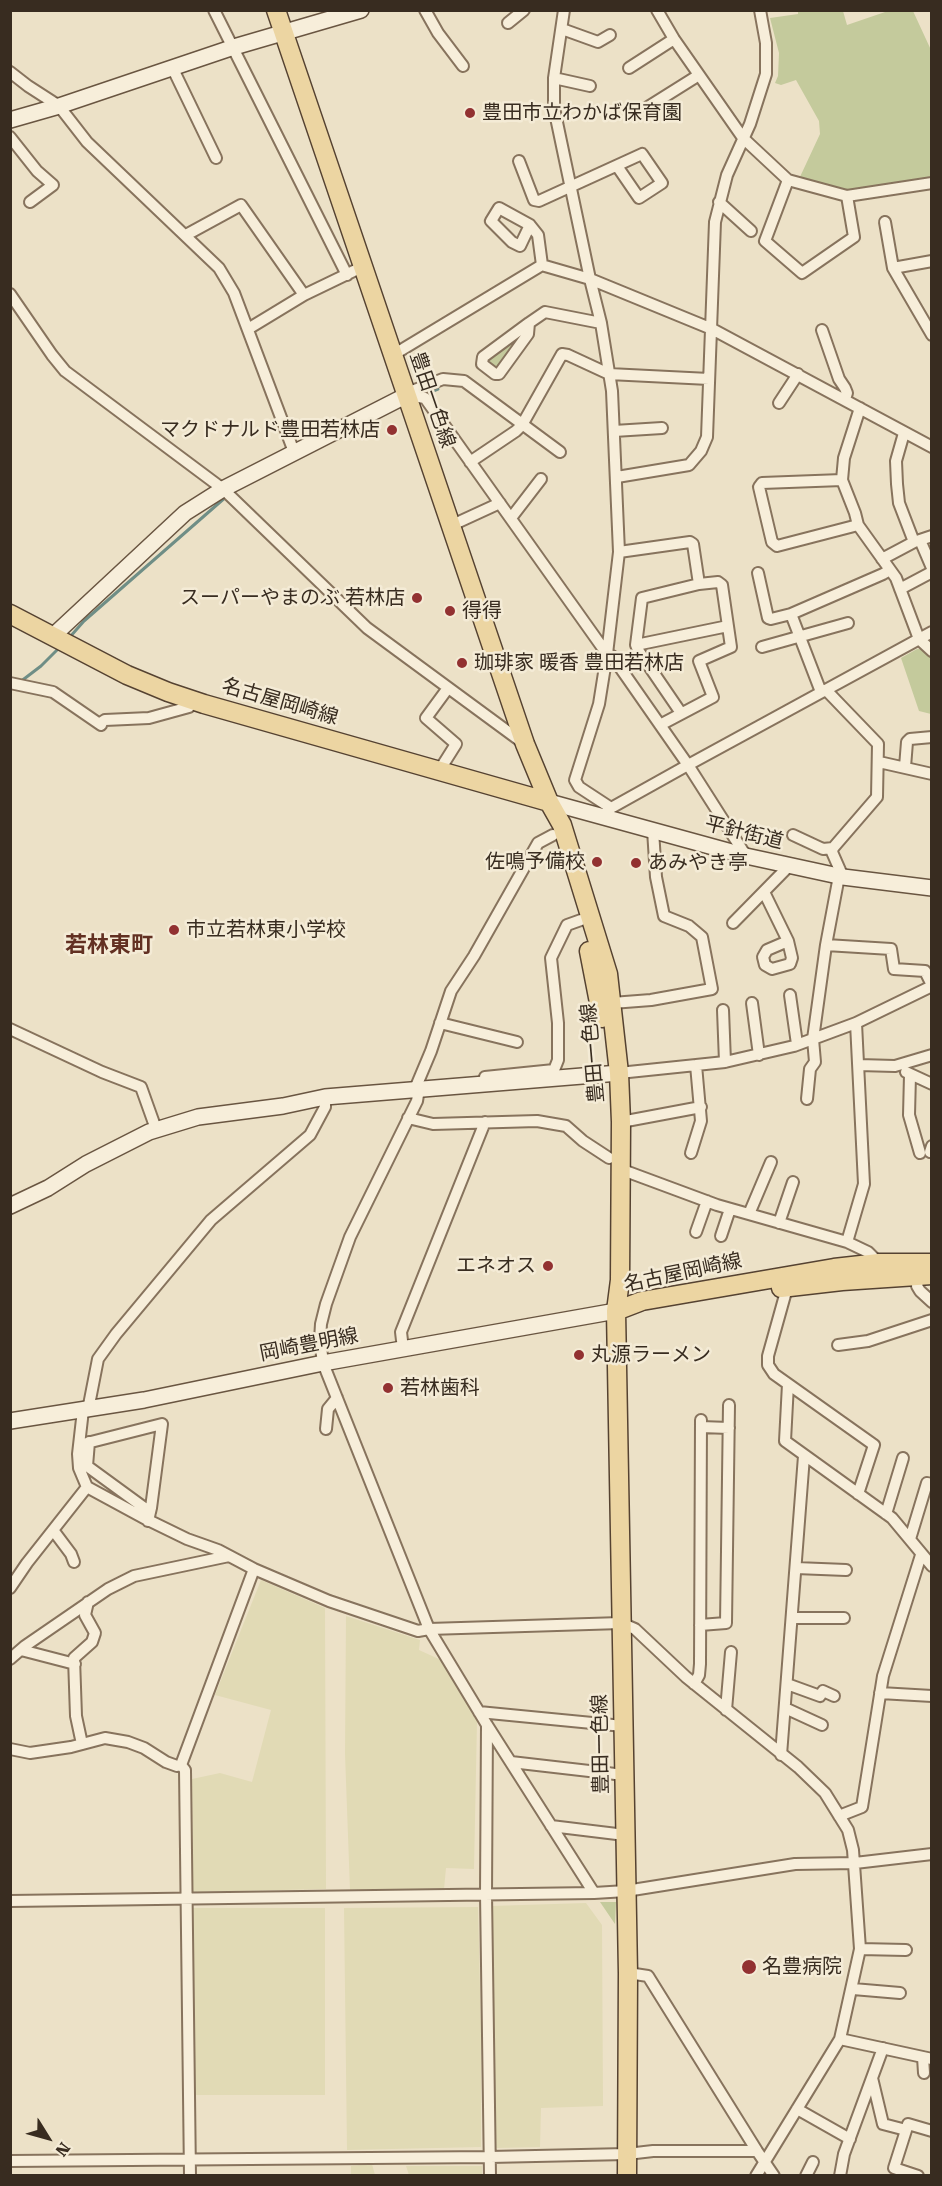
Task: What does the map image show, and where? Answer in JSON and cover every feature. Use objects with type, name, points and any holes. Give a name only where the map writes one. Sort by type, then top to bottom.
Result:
[{"type":"main road","name":"豊田一色線","points":[[276,10],[355,271],[393,356],[407,394],[525,744],[549,802],[562,825],[608,974],[612,1003],[614,1163],[620,1280],[616,1311],[628,1973],[627,2175]]},
{"type":"main road","name":"名古屋岡崎線","points":[[10,614],[127,675],[194,701],[549,802]]},
{"type":"main road","name":"豊田一色線","points":[[549,802],[554,835],[594,969],[613,1074],[621,1122],[614,1163]]},
{"type":"main road","name":"名古屋岡崎線","points":[[616,1311],[642,1301],[822,1270],[879,1263],[918,1273]]},
{"type":"main road","name":"名古屋岡崎線","points":[[616,1311],[645,1312],[756,1291],[918,1273],[932,1263]]},
{"type":"street","points":[[214,10],[355,271],[304,295],[248,329]]},
{"type":"street","points":[[10,120],[173,69],[234,47],[361,10]]},
{"type":"street","points":[[425,10],[438,33],[463,66]]},
{"type":"street","points":[[508,23],[524,10]]},
{"type":"street","points":[[564,10],[554,78],[554,108],[601,323],[609,374],[617,477],[619,552],[599,704],[575,780],[579,787],[607,812],[688,765],[932,632]]},
{"type":"street","points":[[657,10],[674,39],[743,138],[788,180],[847,196],[932,183]]},
{"type":"street","points":[[617,477],[689,465],[702,451],[707,437],[715,222],[727,175],[758,102],[767,66],[766,43],[760,10]]},
{"type":"street","points":[[562,29],[598,42],[610,35]]},
{"type":"street","points":[[629,68],[674,39]]},
{"type":"street","points":[[173,69],[216,158]]},
{"type":"street","points":[[10,72],[59,106],[87,142],[219,268],[227,279],[248,329],[294,452]]},
{"type":"street","points":[[648,107],[699,75]]},
{"type":"street","points":[[554,78],[590,86]]},
{"type":"street","points":[[10,137],[37,171],[53,185],[30,202]]},
{"type":"street","points":[[519,161],[534,200],[540,201],[617,166]]},
{"type":"street","points":[[788,180],[765,241],[802,273],[854,237],[847,196]]},
{"type":"street","points":[[719,202],[751,231]]},
{"type":"street","points":[[186,235],[241,205],[304,295]]},
{"type":"street","points":[[885,222],[892,268],[932,335]]},
{"type":"street","points":[[530,225],[538,235],[542,265]]},
{"type":"street","points":[[892,268],[932,261]]},
{"type":"street","points":[[393,356],[542,265],[590,279],[712,329],[932,447]]},
{"type":"street","points":[[10,294],[65,371],[223,489],[367,628],[525,744]]},
{"type":"street","points":[[529,323],[528,334],[499,374],[495,374],[482,364],[483,357],[529,323],[545,312],[601,323]]},
{"type":"street","points":[[822,330],[839,379],[846,388],[846,399]]},
{"type":"street","points":[[470,462],[522,425],[562,354],[609,374],[709,379]]},
{"type":"street","points":[[779,403],[798,374]]},
{"type":"street","points":[[54,635],[175,521],[223,489],[407,394],[443,379],[464,381],[560,452]]},
{"type":"street","points":[[407,394],[425,398],[607,654],[612,656],[688,765],[746,856]]},
{"type":"street","points":[[860,408],[844,458],[842,480],[858,525],[890,570],[919,639],[932,651]]},
{"type":"street","points":[[614,431],[662,428]]},
{"type":"street","points":[[900,590],[932,570],[899,503],[896,461],[904,433]]},
{"type":"street","points":[[511,518],[541,479]]},
{"type":"street","points":[[842,480],[762,483],[759,487],[772,543],[777,546],[858,525]]},
{"type":"street","points":[[450,526],[500,503]]},
{"type":"street","points":[[882,559],[932,536]]},
{"type":"street","points":[[619,552],[690,542],[693,544],[699,584]]},
{"type":"street","points":[[758,573],[768,618],[771,619],[791,614],[890,570]]},
{"type":"street","points":[[660,725],[713,697],[699,661],[731,647],[722,584],[716,582],[642,598],[636,645],[681,713]]},
{"type":"street","points":[[791,614],[823,691],[878,744],[879,762],[878,797],[832,852],[841,877],[826,945],[813,1039],[815,1062],[810,1069],[807,1099]]},
{"type":"street","points":[[762,647],[848,623]]},
{"type":"street","points":[[636,645],[728,626]]},
{"type":"street","points":[[10,683],[53,692],[101,725],[105,720],[149,718],[189,707],[194,701]]},
{"type":"street","points":[[439,771],[456,744],[426,718],[448,688]]},
{"type":"street","points":[[905,767],[907,742],[910,739],[932,737]]},
{"type":"street","points":[[879,762],[932,774]]},
{"type":"street","name":"平針街道","points":[[549,802],[607,812],[653,830],[789,866],[841,877],[932,888]]},
{"type":"street","points":[[612,1003],[651,1000],[712,989],[702,937],[689,926],[664,916],[656,877],[653,830]]},
{"type":"street","points":[[554,835],[538,843],[451,992],[417,1089],[417,1101],[350,1237],[326,1304],[321,1323],[320,1340],[323,1363],[429,1629],[594,1893]]},
{"type":"street","points":[[793,835],[824,849],[833,848]]},
{"type":"street","points":[[733,923],[789,866]]},
{"type":"street","points":[[764,892],[788,941]]},
{"type":"street","points":[[439,1087],[464,1079],[554,1070],[558,1060],[558,1023],[551,958],[567,925],[581,920]]},
{"type":"street","points":[[10,1206],[48,1188],[86,1164],[156,1129],[198,1117],[283,1106],[326,1097],[613,1074],[725,1062],[759,1055],[813,1039],[856,1023],[932,986],[925,971],[894,969],[891,950],[826,945]]},
{"type":"street","points":[[789,996],[797,1044]]},
{"type":"street","points":[[752,1004],[759,1055]]},
{"type":"street","points":[[723,1010],[725,1062]]},
{"type":"street","points":[[440,1023],[517,1042]]},
{"type":"street","points":[[848,1242],[864,1184],[856,1023]]},
{"type":"street","points":[[10,1029],[102,1072],[141,1087],[156,1129]]},
{"type":"street","points":[[859,1065],[895,1066],[932,1055]]},
{"type":"street","points":[[691,1153],[701,1121],[696,1065]]},
{"type":"street","points":[[895,1066],[932,1084]]},
{"type":"street","points":[[910,1075],[909,1115],[927,1150]]},
{"type":"street","points":[[326,1097],[325,1107],[310,1135],[211,1220],[116,1334],[98,1359],[86,1410],[84,1443],[79,1468],[87,1487],[254,1569],[339,1605],[418,1631],[621,1623],[634,1629],[694,1684],[798,1767],[825,1793],[848,1830],[855,1863],[860,1949],[853,1989],[840,2039],[756,2175]]},
{"type":"street","points":[[621,1122],[701,1107]]},
{"type":"street","points":[[408,1118],[433,1124],[537,1121],[566,1126],[614,1163],[730,1209],[848,1242],[868,1252],[879,1263]]},
{"type":"street","points":[[403,1349],[400,1332],[484,1122]]},
{"type":"street","points":[[749,1214],[771,1162]]},
{"type":"street","points":[[779,1223],[793,1182]]},
{"type":"street","points":[[696,1232],[707,1201]]},
{"type":"street","points":[[721,1236],[730,1209]]},
{"type":"street","points":[[932,1255],[918,1273],[917,1286],[920,1292],[932,1302]]},
{"type":"street","points":[[918,1273],[932,1283]]},
{"type":"street","points":[[787,1288],[768,1356],[768,1365],[774,1374],[874,1445],[858,1494]]},
{"type":"street","name":"岡崎豊明線","points":[[10,1421],[144,1400],[323,1363],[616,1311]]},
{"type":"street","points":[[838,1345],[868,1341],[932,1320]]},
{"type":"street","points":[[788,1384],[785,1441],[886,1514],[932,1566]]},
{"type":"street","points":[[326,1429],[328,1408],[337,1398]]},
{"type":"street","points":[[700,1625],[726,1623],[729,1405]]},
{"type":"street","points":[[84,1443],[162,1424],[149,1516]]},
{"type":"street","points":[[694,1684],[699,1675],[701,1424],[729,1428]]},
{"type":"street","points":[[84,1443],[87,1466],[149,1516]]},
{"type":"street","points":[[781,1755],[804,1456]]},
{"type":"street","points":[[886,1514],[903,1458]]},
{"type":"street","points":[[910,1539],[927,1483],[932,1484]]},
{"type":"street","points":[[12,1583],[87,1487]]},
{"type":"street","points":[[53,1530],[71,1554],[74,1562]]},
{"type":"street","points":[[839,1816],[862,1806],[883,1676],[921,1555]]},
{"type":"street","points":[[10,1659],[108,1588],[134,1576],[229,1556]]},
{"type":"street","points":[[796,1568],[846,1570]]},
{"type":"street","points":[[181,1765],[254,1569]]},
{"type":"street","points":[[82,1744],[76,1716],[75,1658],[92,1642],[95,1633],[85,1615],[88,1602]]},
{"type":"street","points":[[792,1618],[844,1618]]},
{"type":"street","points":[[21,1650],[75,1664]]},
{"type":"street","points":[[726,1710],[731,1652]]},
{"type":"street","points":[[787,1684],[820,1696],[823,1691],[834,1696]]},
{"type":"street","points":[[880,1693],[932,1696]]},
{"type":"street","points":[[785,1708],[822,1725]]},
{"type":"street","points":[[479,1712],[623,1726]]},
{"type":"street","points":[[487,1725],[486,1894],[490,2175]]},
{"type":"street","points":[[10,1749],[30,1753],[105,1738],[119,1739],[144,1748],[166,1762],[181,1765]]},
{"type":"street","points":[[511,1762],[624,1775]]},
{"type":"street","points":[[181,1765],[184,1770],[190,2175]]},
{"type":"street","points":[[551,1826],[625,1835]]},
{"type":"street","points":[[10,1901],[379,1898],[594,1893],[626,1891],[795,1864],[855,1863],[932,1854]]},
{"type":"street","points":[[860,1949],[906,1950]]},
{"type":"street","points":[[628,1973],[648,1976],[756,2151],[774,2175]]},
{"type":"street","points":[[853,1989],[900,1993]]},
{"type":"street","points":[[840,2039],[927,2058],[924,2073]]},
{"type":"street","points":[[840,2175],[843,2154],[883,2048]]},
{"type":"street","points":[[872,2078],[883,2124],[906,2130]]},
{"type":"street","points":[[797,2109],[850,2139]]},
{"type":"street","points":[[918,2175],[894,2168],[906,2130],[908,2124],[932,2131]]},
{"type":"street","points":[[10,2161],[490,2157],[627,2154],[653,2151],[756,2151]]},
{"type":"street","points":[[806,2175],[813,2162]]},
{"type":"shaded area","points":[[261,1580],[325,1608],[326,1889],[193,1892],[192,1779],[220,1773],[252,1782],[271,1710],[215,1695]]},
{"type":"shaded area","points":[[346,1616],[420,1640],[419,1650],[441,1660],[477,1721],[474,1869],[446,1868],[444,1889],[350,1890],[345,1754]]},
{"type":"shaded area","points":[[586,1903],[602,1925],[603,2106],[541,2108],[540,2147],[496,2148],[491,1906]]},
{"type":"shaded area","points":[[478,1907],[481,2147],[347,2150],[344,1908]]},
{"type":"shaded area","points":[[192,1908],[325,1908],[325,2095],[195,2095]]},
{"type":"shaded area","points":[[372,2164],[375,2175],[351,2175],[351,2166]]},
{"type":"shaded area","points":[[406,2166],[482,2166],[482,2175],[409,2175]]},
{"type":"green space","points":[[798,11],[843,11],[847,25],[888,11],[913,11],[931,50],[931,178],[853,195],[799,179],[820,134],[819,121],[796,80],[781,85],[775,83],[778,76],[779,53],[770,18],[798,14]]},
{"type":"green space","points":[[520,334],[522,336],[498,370],[487,365],[488,358]]},
{"type":"green space","points":[[917,649],[922,649],[931,657],[931,714],[919,711],[901,658]]},
{"type":"green space","points":[[600,1902],[616,1902],[615,1924]]},
{"type":"waterway","points":[[426,394],[438,389]]},
{"type":"waterway","points":[[69,638],[84,621],[227,496]]},
{"type":"waterway","points":[[20,682],[60,647]]},
{"type":"place","name":"豊田市立わかば保育園","points":[[470,113]]},
{"type":"place","name":"マクドナルド豊田若林店","points":[[392,430]]},
{"type":"place","name":"スーパーやまのぶ 若林店","points":[[417,598]]},
{"type":"place","name":"得得","points":[[450,611]]},
{"type":"place","name":"珈琲家 暖香 豊田若林店","points":[[462,663]]},
{"type":"place","name":"佐鳴予備校","points":[[597,862]]},
{"type":"place","name":"あみやき亭","points":[[636,863]]},
{"type":"place","name":"市立若林東小学校","points":[[174,930]]},
{"type":"place","name":"エネオス","points":[[548,1266]]},
{"type":"place","name":"丸源ラーメン","points":[[579,1355]]},
{"type":"place","name":"若林歯科","points":[[388,1388]]},
{"type":"place","name":"名豊病院","points":[[749,1967]]},
{"type":"district","name":"若林東町","points":[[109,946]]}]
